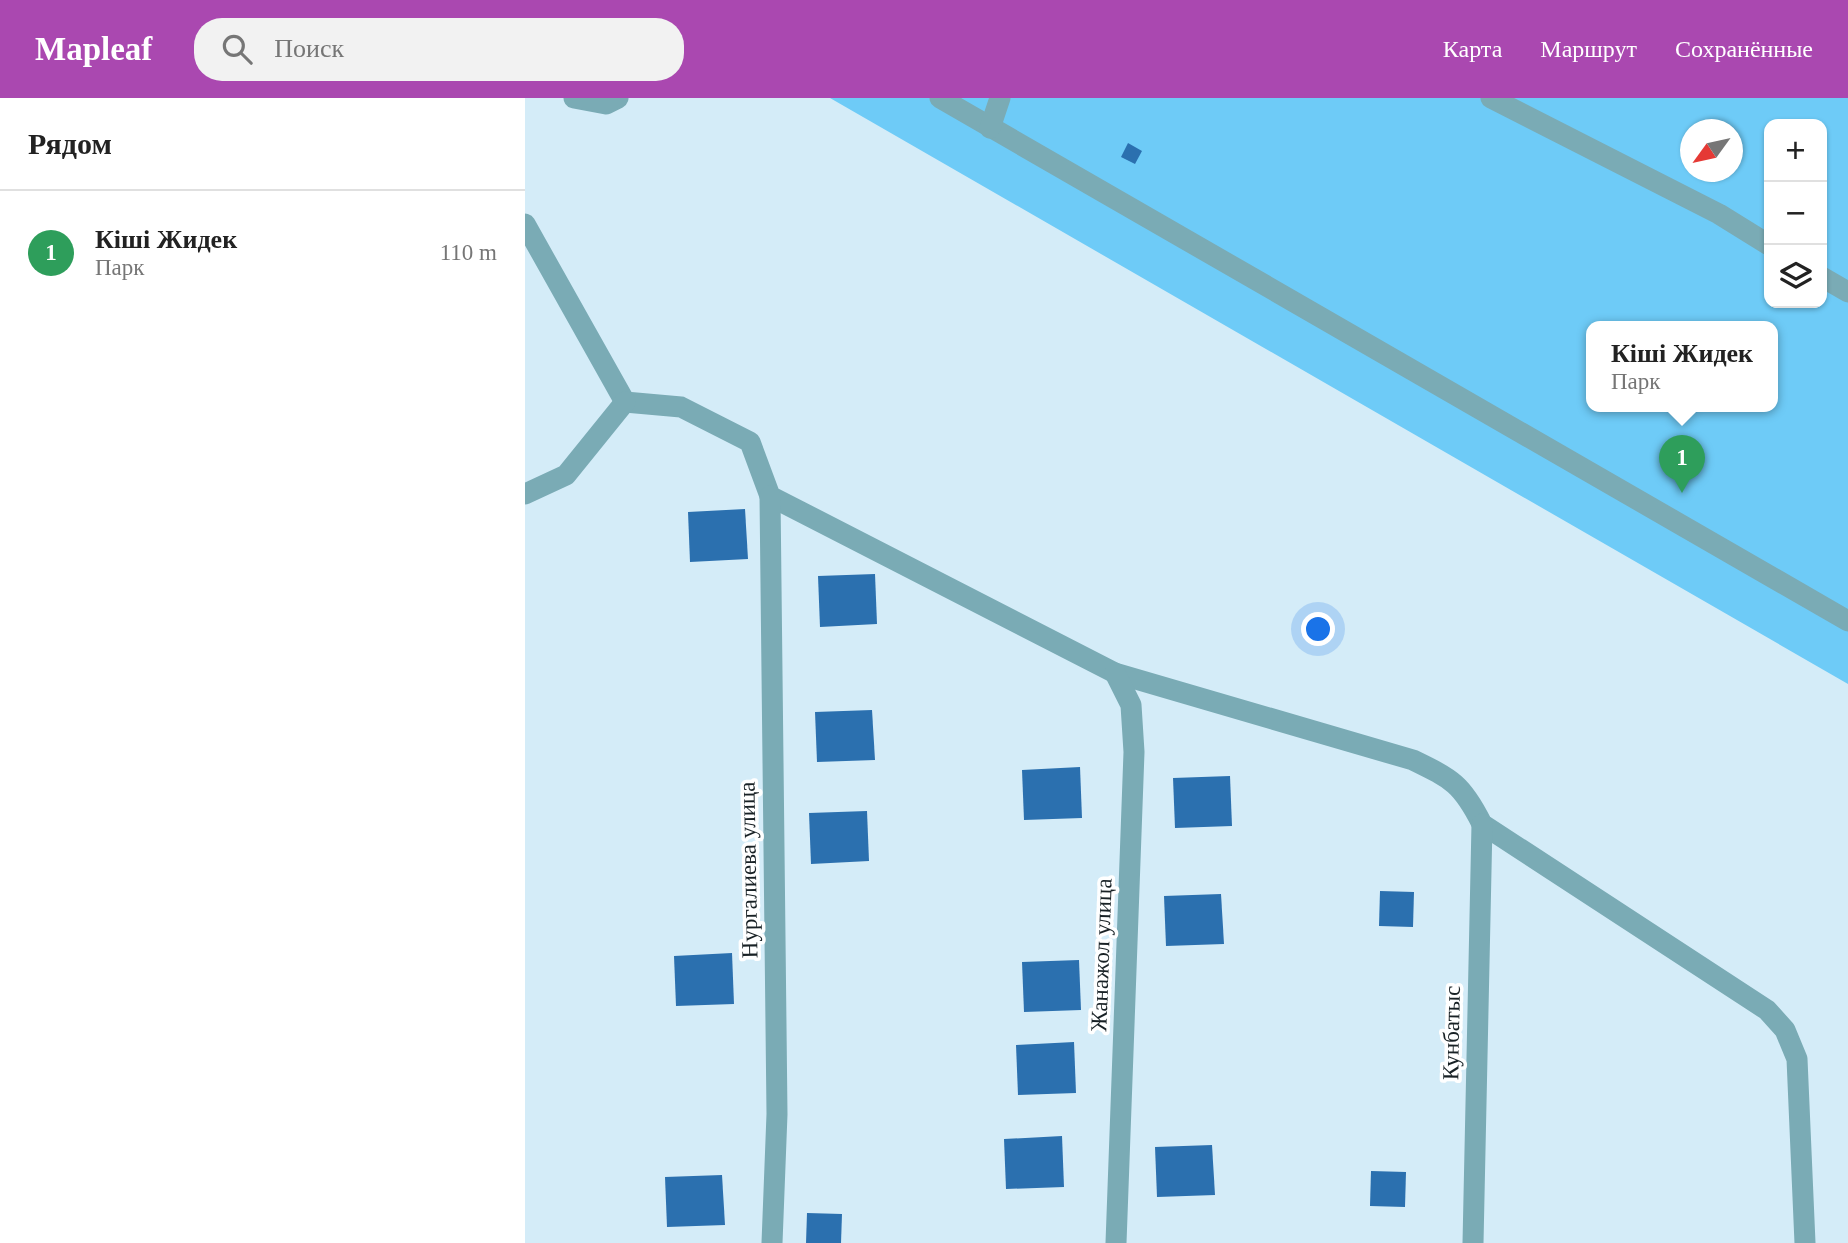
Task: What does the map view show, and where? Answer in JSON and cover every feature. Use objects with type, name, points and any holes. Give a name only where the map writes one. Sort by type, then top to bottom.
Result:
[{"type":"street","points":[[574,98],[606,104],[618,98]]},
{"type":"street","points":[[940,98],[1848,621]]},
{"type":"street","points":[[990,128],[1000,98]]},
{"type":"street","points":[[1491,98],[1719,214],[1764,242]]},
{"type":"street","points":[[525,224],[625,402],[566,475],[525,494]]},
{"type":"street","points":[[1827,279],[1848,292]]},
{"type":"street","name":"Нургалиева улица","points":[[625,402],[681,407],[750,442],[770,496],[777,1114],[772,1243]]},
{"type":"street","points":[[770,496],[1115,673],[1413,760],[1445,776],[1467,796],[1482,824],[1767,1010],[1785,1030],[1797,1059],[1800,1080],[1805,1243]]},
{"type":"street","name":"Жанажол улица","points":[[1115,673],[1131,705],[1134,752],[1116,1243]]},
{"type":"street","name":"Кунбатыс","points":[[1473,1243],[1482,824]]},
{"type":"shaded area","points":[[830,98],[1848,98],[1848,684]]},
{"type":"building","points":[[1128,143],[1142,151],[1135,164],[1121,157]]},
{"type":"building","points":[[745,509],[748,559],[690,562],[688,512]]},
{"type":"building","points":[[875,574],[877,624],[820,627],[818,576]]},
{"type":"building","points":[[872,710],[875,760],[817,762],[815,712]]},
{"type":"building","points":[[1080,767],[1082,818],[1024,820],[1022,770]]},
{"type":"building","points":[[1230,776],[1232,826],[1175,828],[1173,778]]},
{"type":"building","points":[[867,811],[869,861],[811,864],[809,813]]},
{"type":"building","points":[[1380,891],[1414,892],[1413,927],[1379,926]]},
{"type":"building","points":[[1221,894],[1224,944],[1166,946],[1164,896]]},
{"type":"building","points":[[732,953],[734,1004],[676,1006],[674,956]]},
{"type":"building","points":[[1079,960],[1081,1010],[1024,1012],[1022,962]]},
{"type":"building","points":[[1074,1042],[1076,1093],[1018,1095],[1016,1045]]},
{"type":"building","points":[[1062,1136],[1064,1187],[1006,1189],[1004,1139]]},
{"type":"building","points":[[1212,1145],[1215,1195],[1157,1197],[1155,1147]]},
{"type":"building","points":[[1371,1171],[1406,1172],[1405,1207],[1370,1206]]},
{"type":"building","points":[[722,1175],[725,1225],[667,1227],[665,1177]]},
{"type":"building","points":[[807,1213],[842,1214],[841,1243],[806,1243]]},
{"type":"place","name":"Кіші Жидек","points":[[1682,493]]}]
